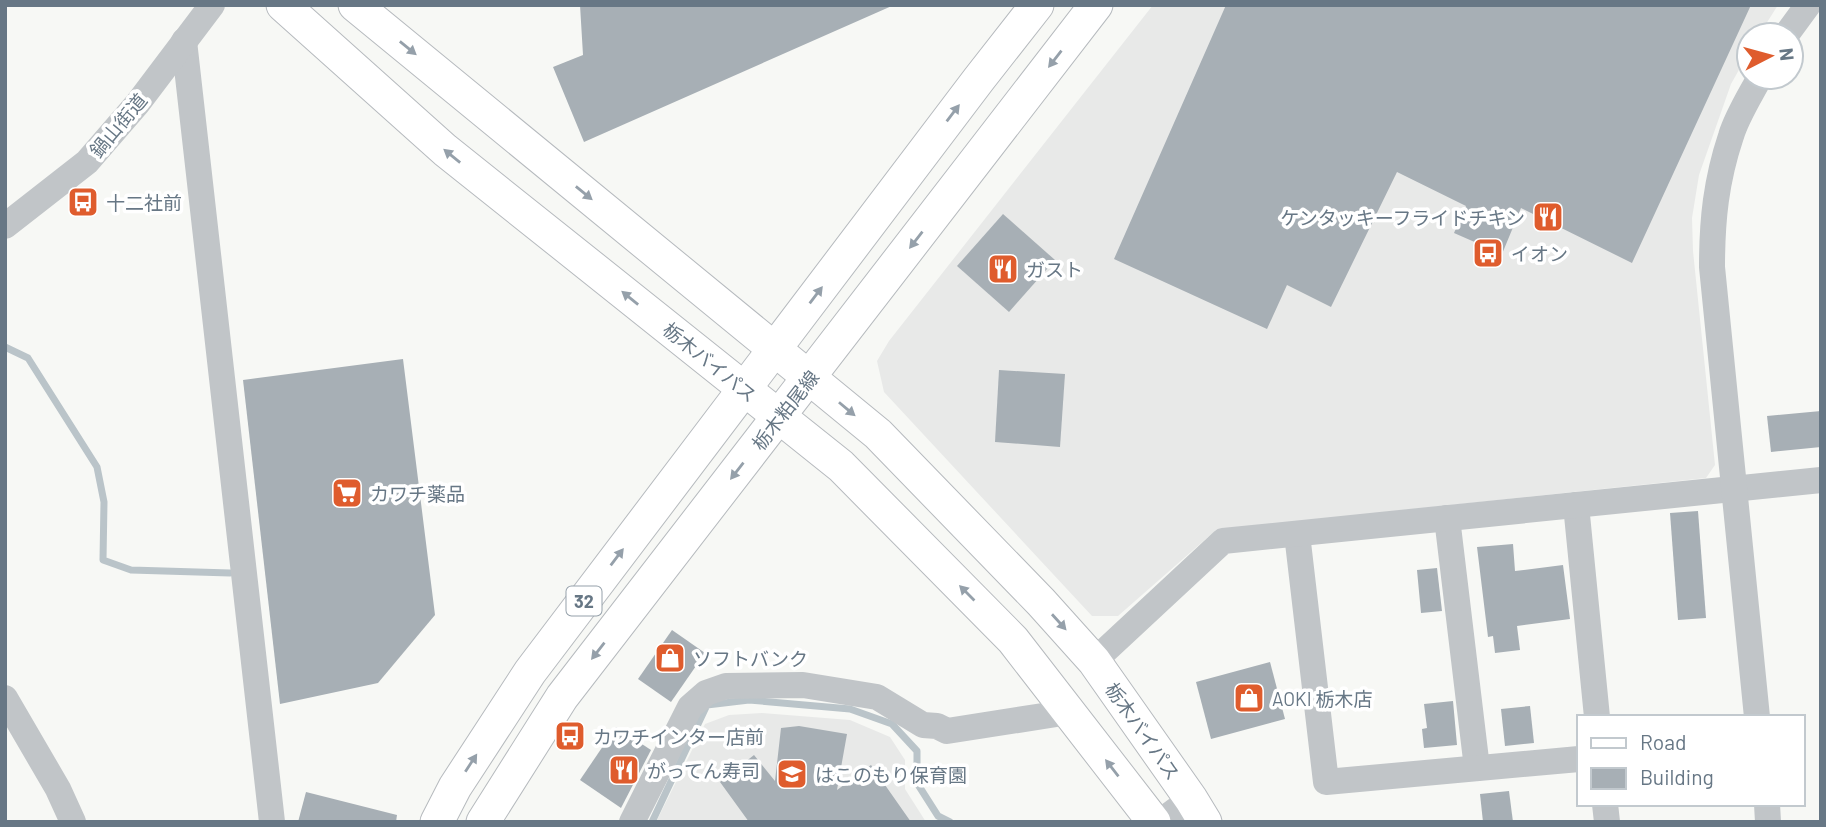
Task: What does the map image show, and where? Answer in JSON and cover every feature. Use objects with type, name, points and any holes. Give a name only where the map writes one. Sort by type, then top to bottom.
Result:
[{"type":"main road","name":"栃木バイパス","points":[[283,5],[445,150],[841,466],[1013,640],[1154,822]]},
{"type":"main road","name":"栃木バイパス","points":[[355,5],[878,434],[1041,602],[1094,661],[1198,810]]},
{"type":"main road","name":"32","points":[[437,822],[455,787],[530,672],[1037,5]]},
{"type":"main road","name":"栃木粕尾線","points":[[483,822],[562,697],[1096,5]]},
{"type":"street","name":"鍋山街道","points":[[5,226],[87,162],[138,103],[212,5]]},
{"type":"street","points":[[1796,21],[1808,5]]},
{"type":"street","points":[[184,41],[272,822]]},
{"type":"street","points":[[1753,91],[1731,134],[1718,180],[1712,226],[1712,267],[1758,715]]},
{"type":"street","points":[[1094,661],[1223,541],[1821,480]]},
{"type":"street","points":[[1576,505],[1597,715]]},
{"type":"street","points":[[1447,518],[1477,768]]},
{"type":"street","points":[[1297,534],[1326,782],[1577,759]]},
{"type":"street","points":[[632,822],[690,707],[706,693],[726,686],[803,685],[877,697],[923,725],[937,726],[947,731],[1069,712]]},
{"type":"street","points":[[5,698],[58,789],[73,822]]},
{"type":"street","points":[[1160,822],[1198,810]]},
{"type":"shaded area","points":[[1153,5],[1778,5],[1768,21],[1735,21],[1735,77],[1699,175],[1692,218],[1715,465],[1706,478],[1216,530],[1118,616],[1092,616],[884,392],[877,361],[889,341]]},
{"type":"shaded area","name":"はこのもり保育園","points":[[762,713],[850,720],[890,737],[905,760],[905,789],[926,822],[656,822],[705,724],[729,715]]},
{"type":"building","points":[[580,5],[894,5],[584,142],[553,67],[583,55]]},
{"type":"building","points":[[1226,5],[1751,5],[1744,21],[1735,21],[1735,40],[1632,263],[1521,208],[1502,254],[1454,233],[1466,206],[1397,172],[1331,307],[1287,285],[1267,329],[1114,259]]},
{"type":"building","points":[[1003,214],[1055,260],[1009,312],[957,266]]},
{"type":"building","name":"カワチ薬品","points":[[403,359],[435,615],[378,683],[280,704],[243,380]]},
{"type":"building","points":[[999,370],[1065,374],[1060,447],[995,442]]},
{"type":"building","points":[[1821,411],[1821,447],[1771,452],[1767,416]]},
{"type":"building","points":[[1698,511],[1706,618],[1678,620],[1670,513]]},
{"type":"building","points":[[1513,544],[1515,571],[1563,565],[1570,619],[1517,626],[1520,650],[1495,653],[1493,636],[1488,637],[1477,547]]},
{"type":"building","points":[[1437,568],[1442,611],[1421,613],[1417,570]]},
{"type":"building","points":[[672,630],[705,653],[671,702],[638,679]]},
{"type":"building","points":[[1270,662],[1285,719],[1211,739],[1196,682]]},
{"type":"building","points":[[1453,701],[1457,745],[1424,748],[1422,729],[1427,728],[1424,704]]},
{"type":"building","points":[[1530,706],[1534,743],[1505,746],[1501,709]]},
{"type":"building","name":"はこのもり保育園","points":[[799,726],[847,734],[837,790],[871,765],[911,822],[749,822],[720,782],[754,755],[775,781],[781,728]]},
{"type":"building","points":[[616,727],[651,750],[621,808],[580,780]]},
{"type":"building","points":[[1509,791],[1513,822],[1483,822],[1480,794]]},
{"type":"building","points":[[306,792],[397,815],[396,822],[298,822]]},
{"type":"waterway","points":[[5,347],[28,358],[97,467],[104,502],[103,560],[131,570],[230,573]]},
{"type":"waterway","points":[[652,822],[707,705],[749,700],[850,709],[892,724],[917,751],[917,783],[938,816],[950,822]]},
{"type":"place","name":"十二社前","points":[[83,202]]},
{"type":"place","name":"ケンタッキーフライドチキン","points":[[1548,217]]},
{"type":"place","name":"イオン","points":[[1488,253]]},
{"type":"place","name":"ガスト","points":[[1003,269]]},
{"type":"place","name":"カワチ薬品","points":[[347,493]]},
{"type":"place","name":"ソフトバンク","points":[[670,658]]},
{"type":"place","name":"AOKI 栃木店","points":[[1249,698]]},
{"type":"place","name":"カワチインター店前","points":[[570,736]]},
{"type":"place","name":"がってん寿司","points":[[624,770]]},
{"type":"place","name":"はこのもり保育園","points":[[792,774]]}]
